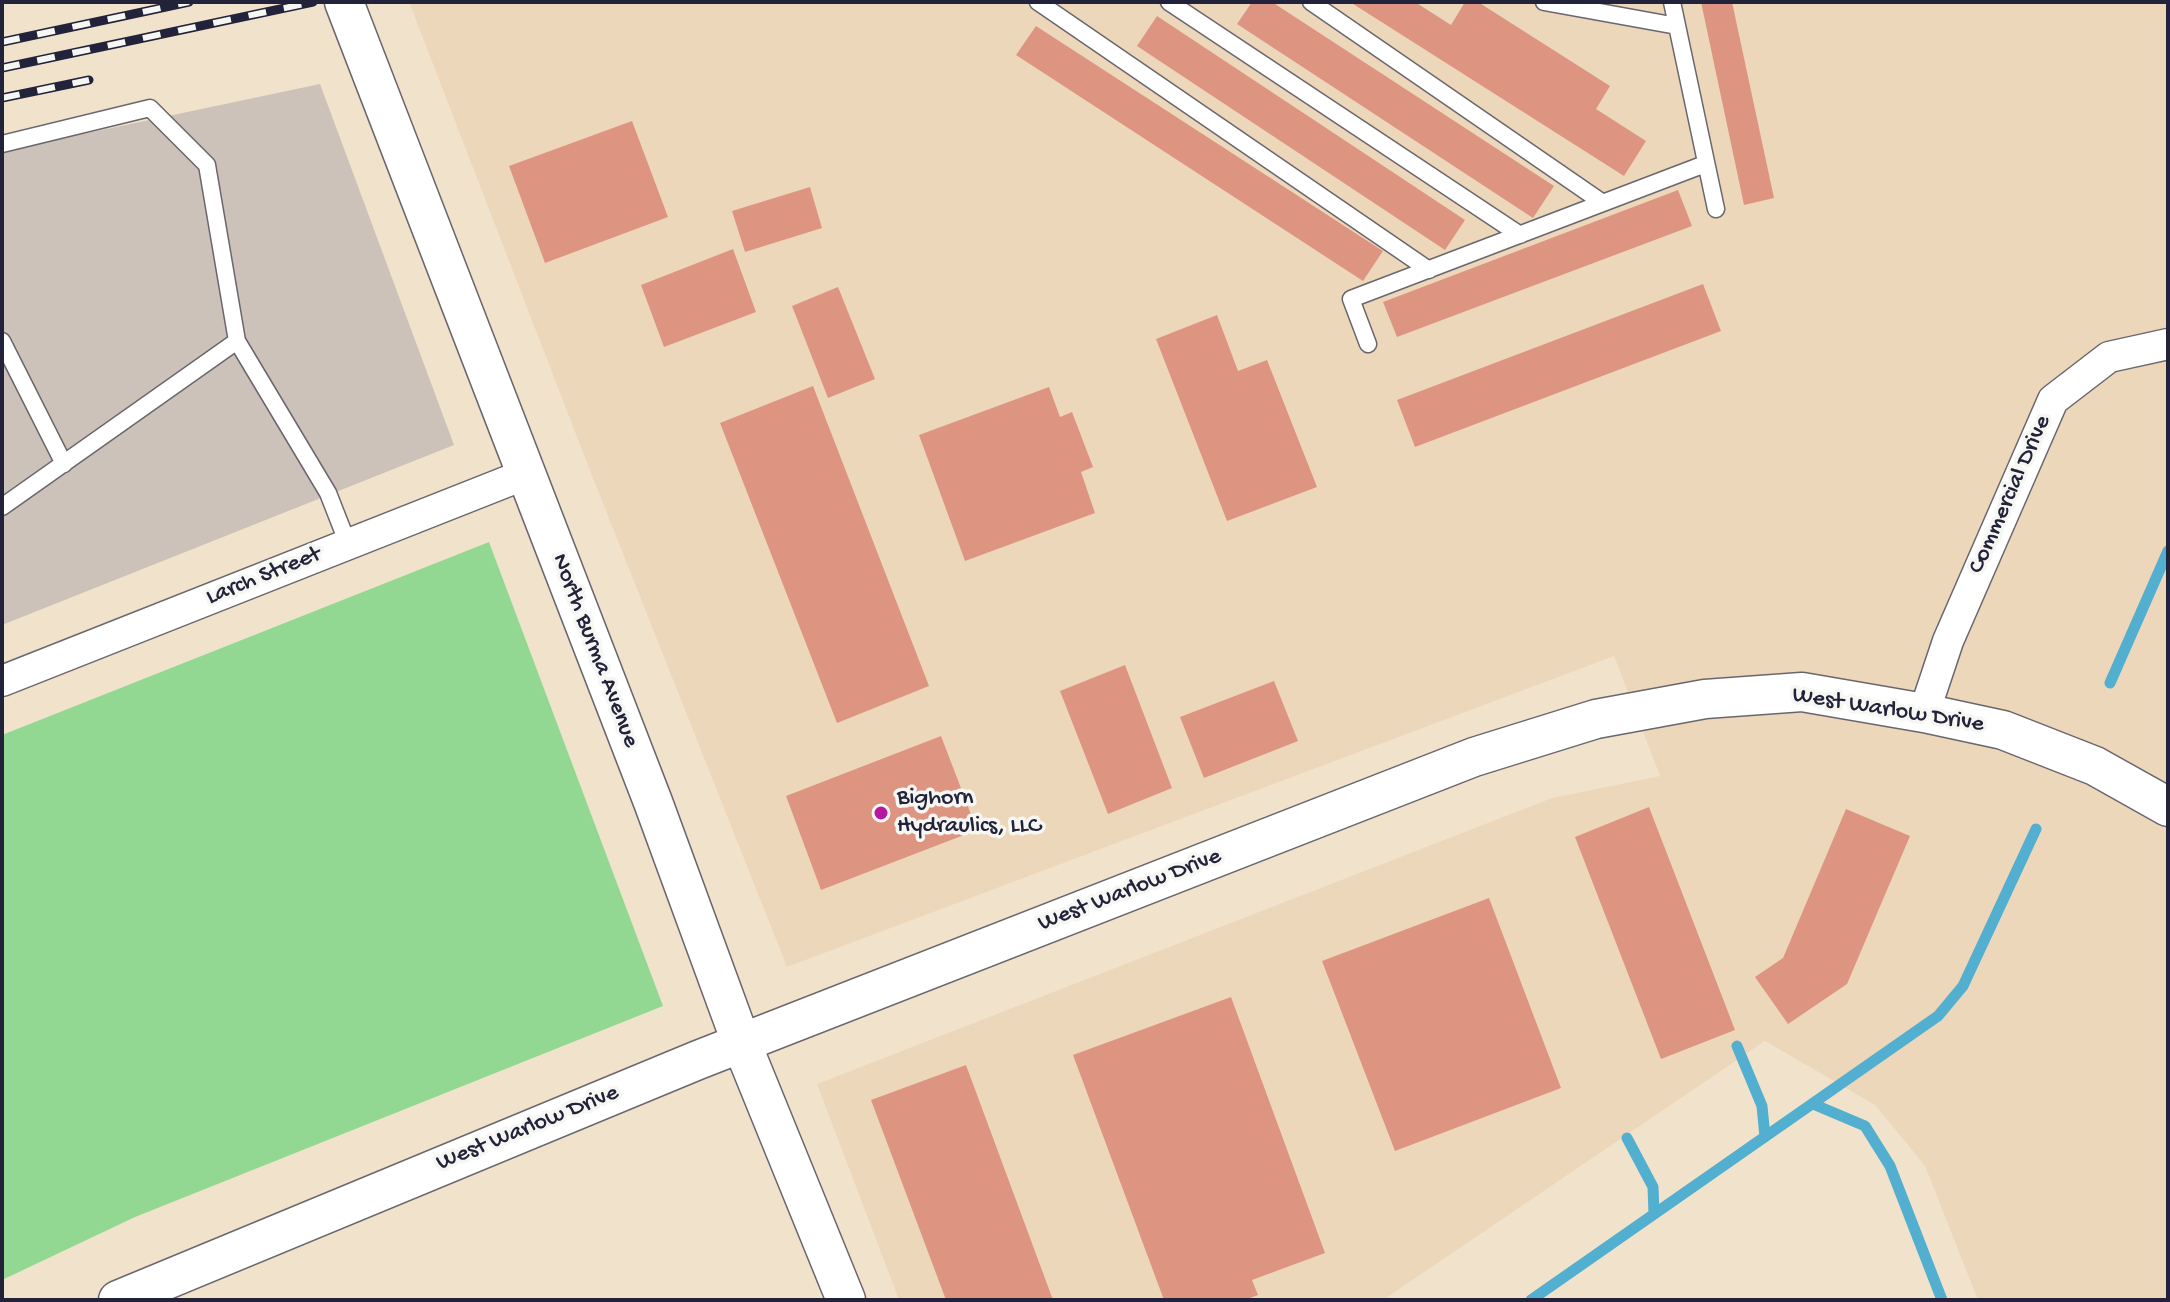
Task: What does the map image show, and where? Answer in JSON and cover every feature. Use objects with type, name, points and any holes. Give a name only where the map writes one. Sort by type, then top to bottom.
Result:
[{"type":"street","name":"North Burma Avenue","points":[[344,2],[653,802],[741,1042],[846,1300]]},
{"type":"street","name":"Commercial Drive","points":[[1924,713],[1948,641],[2053,400],[2109,357],[2168,344]]},
{"type":"street","name":"Larch Street","points":[[2,681],[526,474]]},
{"type":"street","name":"West Warlow Drive","points":[[118,1300],[741,1042],[1474,757],[1596,719],[1705,699],[1802,692],[2003,730],[2095,766],[2168,807]]},
{"type":"lane","points":[[1041,2],[1038,2],[1429,270]]},
{"type":"lane","points":[[1169,2],[1520,235]]},
{"type":"lane","points":[[1311,2],[1603,203]]},
{"type":"lane","points":[[1544,2],[1677,26]]},
{"type":"lane","points":[[1672,2],[1716,209]]},
{"type":"lane","points":[[2,144],[150,108],[207,165],[237,341],[328,493],[348,544]]},
{"type":"lane","points":[[1368,344],[1351,299],[1705,164]]},
{"type":"lane","points":[[2,341],[64,464]]},
{"type":"lane","points":[[2,507],[237,341]]},
{"type":"shaded area","points":[[409,2],[2168,2],[2168,1300],[1978,1300],[1925,1166],[1875,1105],[1765,1041],[1383,1300],[899,1300],[817,1084],[1552,798],[1660,776],[1614,656],[787,967],[587,463]]},
{"type":"shaded area","points":[[320,84],[454,445],[2,625],[2,151]]},
{"type":"green space","points":[[489,542],[663,1006],[135,1217],[2,1280],[2,735]]},
{"type":"building","points":[[1252,2],[1272,2],[1554,186],[1533,218],[1237,24]]},
{"type":"building","points":[[1350,2],[1415,2],[1451,25],[1465,2],[1478,2],[1610,86],[1596,109],[1646,141],[1624,176]]},
{"type":"building","points":[[1701,2],[1732,2],[1774,198],[1744,205]]},
{"type":"building","points":[[1157,16],[1465,220],[1445,250],[1137,46]]},
{"type":"building","points":[[1036,26],[1383,251],[1363,281],[1016,55]]},
{"type":"building","points":[[632,121],[668,217],[545,263],[509,166]]},
{"type":"building","points":[[810,187],[822,228],[745,252],[732,211]]},
{"type":"building","points":[[1678,190],[1692,226],[1397,337],[1383,302]]},
{"type":"building","points":[[733,249],[756,312],[664,347],[641,285]]},
{"type":"building","points":[[1703,284],[1721,331],[1415,447],[1397,400]]},
{"type":"building","points":[[838,287],[875,379],[828,398],[792,306]]},
{"type":"building","points":[[1217,315],[1238,371],[1267,360],[1317,487],[1227,521],[1156,339]]},
{"type":"building","points":[[813,386],[929,686],[837,723],[720,423]]},
{"type":"building","points":[[1049,387],[1060,417],[1072,412],[1093,467],[1081,472],[1095,513],[965,561],[919,435]]},
{"type":"building","points":[[1125,665],[1172,788],[1108,814],[1060,691]]},
{"type":"building","points":[[1274,681],[1298,741],[1204,778],[1180,717]]},
{"type":"building","name":"Bighorn Hydraulics, LLC","points":[[941,736],[977,830],[821,890],[786,796]]},
{"type":"building","points":[[1649,807],[1735,1030],[1661,1059],[1575,837]]},
{"type":"building","points":[[1846,809],[1910,836],[1847,984],[1788,1024],[1755,977],[1783,958]]},
{"type":"building","points":[[1489,898],[1561,1088],[1395,1151],[1322,961]]},
{"type":"building","points":[[1231,997],[1325,1253],[1252,1280],[1258,1295],[1245,1300],[1164,1300],[1073,1055]]},
{"type":"building","points":[[966,1065],[1053,1300],[946,1300],[871,1100]]},
{"type":"waterway","points":[[2110,683],[2168,551]]},
{"type":"waterway","points":[[1531,1300],[1938,1016],[1963,986],[2036,829]]},
{"type":"waterway","points":[[1737,1046],[1762,1106],[1765,1137]]},
{"type":"waterway","points":[[1813,1104],[1865,1126],[1890,1166],[1942,1300]]},
{"type":"waterway","points":[[1627,1138],[1653,1187],[1654,1214]]},
{"type":"railway","points":[[2,42],[189,2]]},
{"type":"railway","points":[[2,68],[313,2]]},
{"type":"railway","points":[[2,98],[89,80]]},
{"type":"place","name":"Bighorn Hydraulics, LLC","points":[[881,813]]}]
